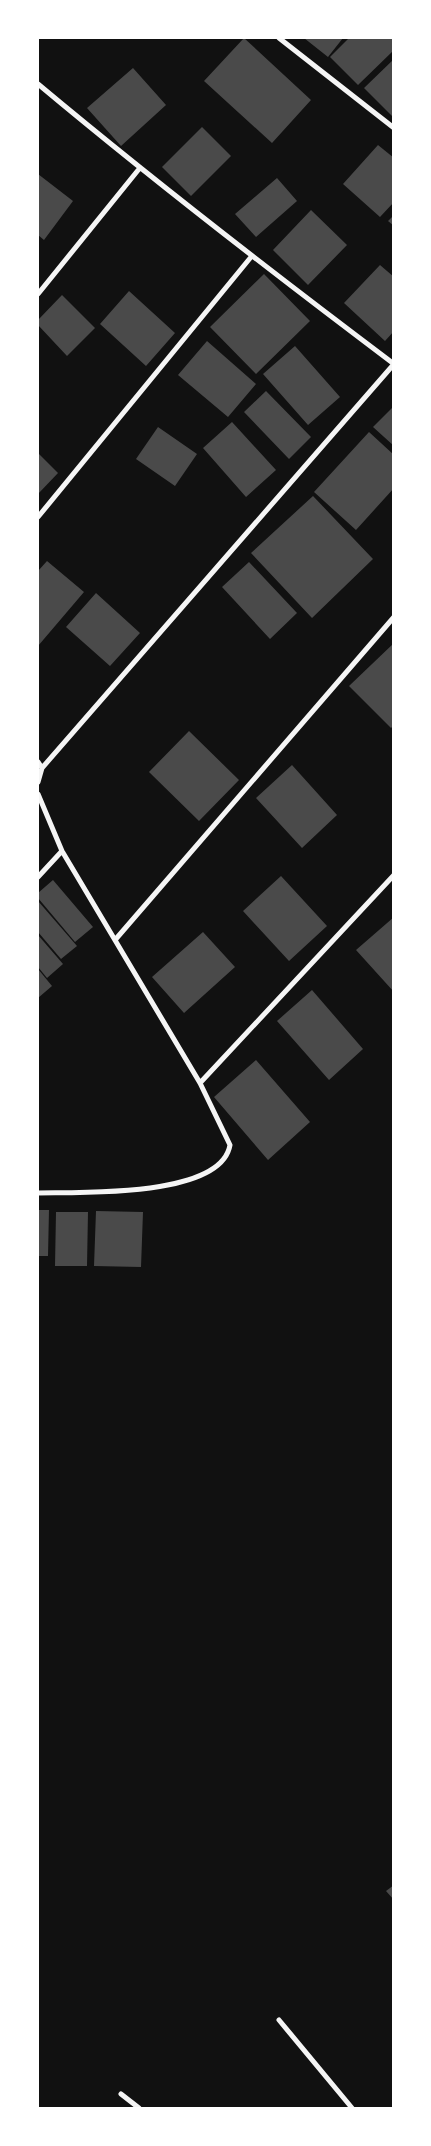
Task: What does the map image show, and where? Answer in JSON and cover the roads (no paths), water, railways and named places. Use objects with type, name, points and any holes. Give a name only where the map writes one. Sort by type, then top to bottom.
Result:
[{"type":"street","points":[[279,38],[394,128]]},
{"type":"street","points":[[38,84],[139,169],[251,257],[393,364],[42,768],[38,782]]},
{"type":"street","points":[[38,294],[139,169]]},
{"type":"street","points":[[38,517],[251,257]]},
{"type":"street","points":[[115,940],[394,617]]},
{"type":"street","points":[[38,762],[42,768]]},
{"type":"street","points":[[38,794],[62,851],[200,1083],[230,1144],[226,1157],[213,1169],[177,1184],[132,1191],[38,1193]]},
{"type":"street","points":[[38,877],[62,851]]},
{"type":"street","points":[[200,1083],[394,876]]},
{"type":"street","points":[[279,2020],[352,2108]]},
{"type":"street","points":[[121,2094],[139,2108]]}]
